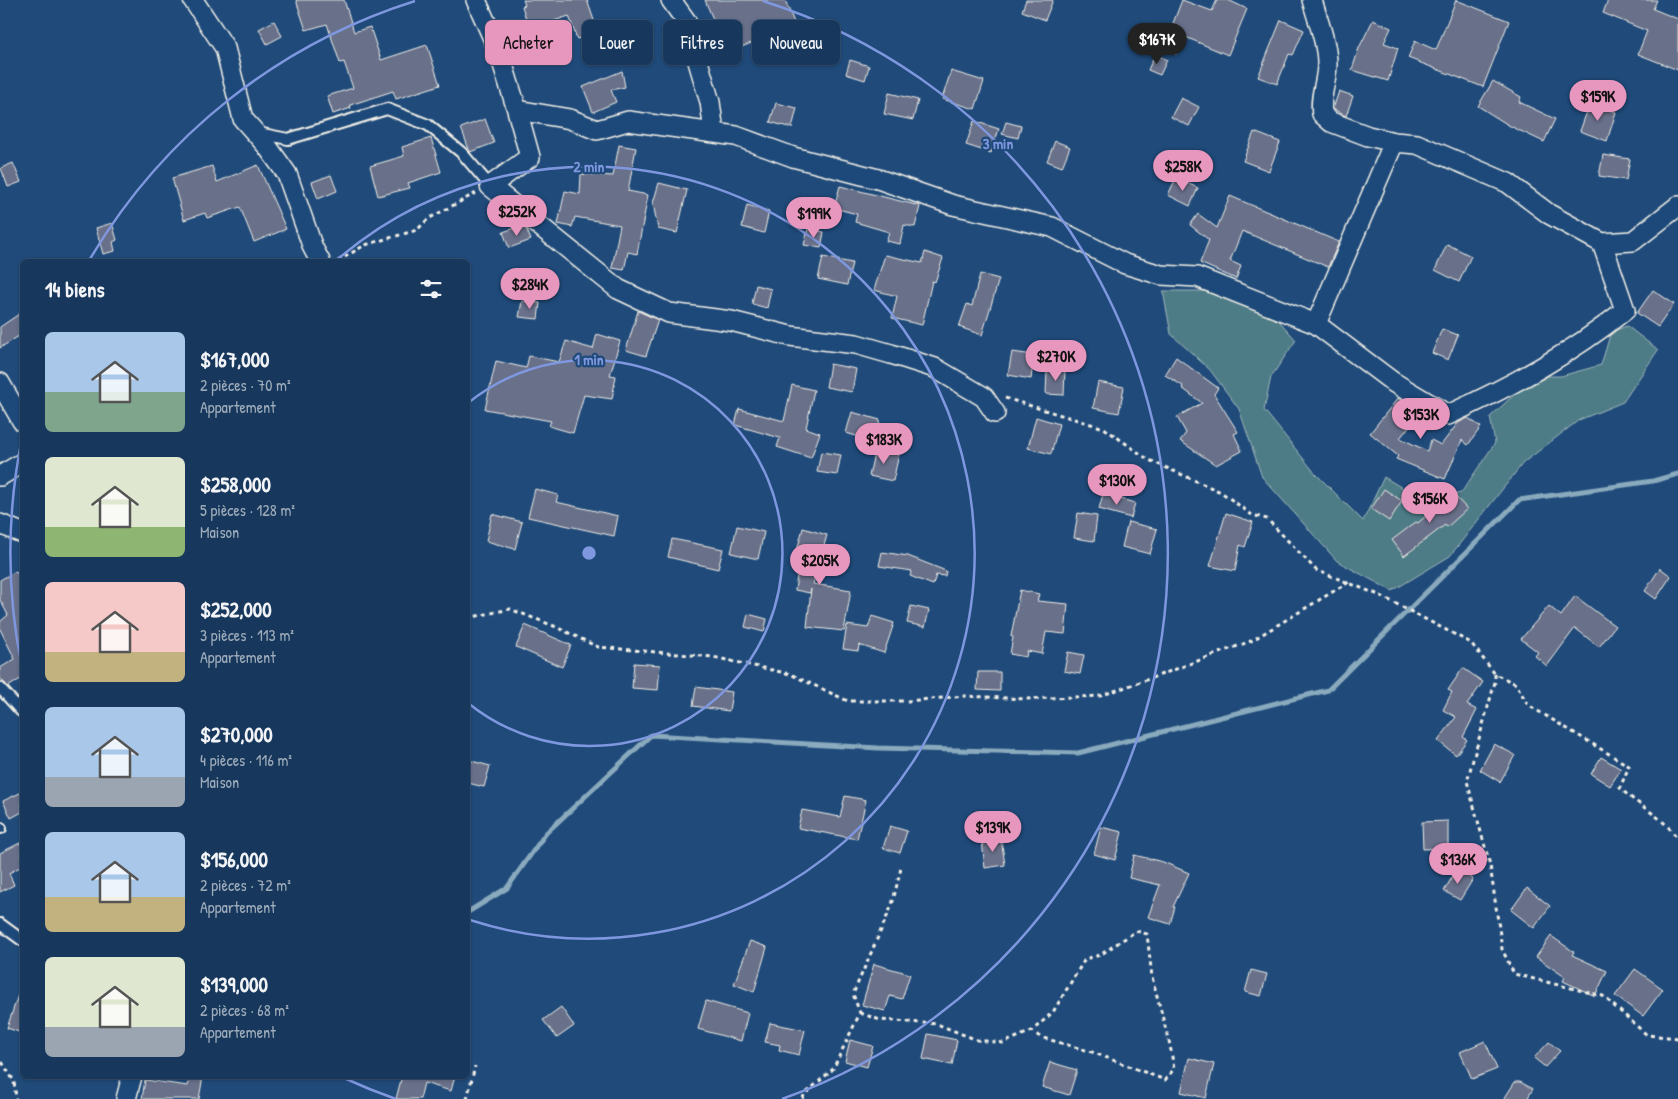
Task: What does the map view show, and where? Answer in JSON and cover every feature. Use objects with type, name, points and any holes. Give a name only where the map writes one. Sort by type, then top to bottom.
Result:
[{"type":"street","points":[[193,0],[225,48],[243,119],[287,174],[313,248],[319,259]]},
{"type":"street","points":[[476,0],[499,52],[530,157],[490,186],[618,289],[669,313],[731,321],[790,336],[856,344],[935,368],[984,397],[995,413]]},
{"type":"street","points":[[671,0],[686,21],[710,102],[714,132]]},
{"type":"street","points":[[1312,0],[1326,52],[1327,67],[1320,102],[1322,114],[1331,122],[1368,136],[1394,142],[1417,144],[1508,183],[1549,214],[1602,243],[1633,241],[1678,206]]},
{"type":"street","points":[[517,110],[570,119],[597,130],[628,120],[736,136],[793,157],[878,179],[953,205],[1052,227],[1126,264],[1161,275],[1198,277],[1316,324],[1393,382],[1448,415],[1512,385],[1598,332],[1625,310],[1602,243]]},
{"type":"street","points":[[1316,324],[1394,142]]},
{"type":"street","points":[[0,383],[20,418]]},
{"type":"street","points":[[0,476],[20,464]]},
{"type":"street","points":[[0,524],[20,531]]},
{"type":"street","points":[[126,1099],[131,1079]]},
{"type":"lane","points":[[255,133],[288,139],[388,109],[428,125],[462,153],[490,186]]},
{"type":"lane","points":[[0,688],[20,710]]},
{"type":"lane","points":[[0,924],[20,939]]},
{"type":"path","points":[[341,259],[365,245],[417,230],[428,219],[490,186]]},
{"type":"path","points":[[984,397],[1007,398],[1104,428],[1149,460],[1221,492],[1252,515],[1267,519],[1316,570],[1379,595],[1471,643],[1495,674],[1516,684],[1528,705],[1630,766],[1620,788],[1633,801],[1672,830],[1678,840]]},
{"type":"path","points":[[470,618],[510,609],[554,626],[598,647],[723,660],[790,674],[848,701],[907,701],[965,696],[1026,699],[1100,696],[1160,675],[1251,641],[1349,582]]},
{"type":"path","points":[[1495,674],[1495,682],[1466,781],[1490,866],[1502,950],[1514,974],[1603,996],[1647,1035],[1678,1038]]},
{"type":"path","points":[[803,1099],[804,1095],[833,1069],[860,1014],[853,994],[892,906],[901,868]]},
{"type":"path","points":[[860,1014],[880,1020],[937,1024],[977,1040],[1003,1043],[1032,1031],[1053,1012],[1085,960],[1100,955],[1136,931],[1147,934],[1152,977],[1170,1045],[1174,1069],[1165,1080],[1092,1052],[1040,1037],[1032,1031]]},
{"type":"path","points":[[2,1062],[14,1081],[16,1099]]},
{"type":"path","points":[[466,1099],[475,1066]]},
{"type":"green space","points":[[1163,291],[1215,291],[1274,315],[1296,340],[1271,377],[1264,410],[1315,473],[1363,521],[1384,477],[1424,501],[1461,493],[1495,443],[1490,417],[1534,376],[1561,376],[1601,365],[1611,332],[1627,326],[1658,350],[1623,402],[1579,420],[1523,463],[1450,556],[1392,591],[1337,561],[1262,477],[1239,409],[1210,370],[1171,334]]},
{"type":"building","points":[[296,0],[344,0],[354,32],[370,27],[381,60],[427,45],[440,85],[396,99],[393,91],[350,105],[351,108],[333,114],[327,96],[353,88],[344,62],[340,63],[327,24],[306,30]]},
{"type":"building","points":[[523,0],[587,0],[594,20],[582,20],[582,37],[577,39],[572,20],[569,16],[557,20],[526,20],[522,6],[525,5]]},
{"type":"building","points":[[705,0],[785,0],[793,20],[752,20],[752,43],[742,47],[742,20],[713,20]]},
{"type":"building","points":[[1026,0],[1053,0],[1045,20],[1022,11]]},
{"type":"building","points":[[1182,0],[1212,11],[1217,0],[1228,0],[1247,9],[1228,55],[1183,36],[1176,54],[1163,49]]},
{"type":"building","points":[[1456,0],[1509,21],[1483,87],[1408,58],[1415,41],[1436,50]]},
{"type":"building","points":[[1608,0],[1657,0],[1653,9],[1678,19],[1678,70],[1638,54],[1647,31],[1603,13]]},
{"type":"building","points":[[1281,20],[1304,30],[1293,55],[1289,54],[1277,84],[1258,77]]},
{"type":"building","points":[[1373,20],[1391,28],[1384,43],[1398,48],[1388,81],[1352,70],[1359,48]]},
{"type":"building","points":[[274,21],[282,36],[267,44],[259,29]]},
{"type":"building","points":[[1155,54],[1167,60],[1160,75],[1148,70]]},
{"type":"building","points":[[850,60],[869,66],[865,80],[846,74]]},
{"type":"building","points":[[622,71],[625,87],[611,90],[616,102],[593,112],[583,87]]},
{"type":"building","points":[[951,71],[984,81],[975,109],[942,99]]},
{"type":"building","points":[[1493,81],[1521,97],[1519,102],[1555,119],[1544,142],[1510,126],[1478,106]]},
{"type":"building","points":[[1339,91],[1353,96],[1346,116],[1333,109]]},
{"type":"building","points":[[889,93],[918,100],[913,120],[884,114]]},
{"type":"building","points":[[1181,98],[1199,107],[1189,126],[1171,117]]},
{"type":"building","points":[[776,103],[797,108],[792,128],[770,122]]},
{"type":"building","points":[[1590,103],[1616,112],[1607,141],[1580,131]]},
{"type":"building","points":[[485,119],[494,143],[470,152],[461,128]]},
{"type":"building","points":[[974,121],[999,129],[991,153],[966,145]]},
{"type":"building","points":[[1006,122],[1021,126],[1018,138],[1002,134]]},
{"type":"building","points":[[1254,132],[1280,142],[1269,171],[1243,161]]},
{"type":"building","points":[[431,138],[441,172],[408,183],[410,188],[378,196],[370,166],[404,156],[402,147]]},
{"type":"building","points":[[1055,141],[1070,147],[1062,167],[1047,161]]},
{"type":"building","points":[[619,145],[636,148],[628,191],[648,195],[637,254],[628,252],[624,270],[612,268],[620,225],[575,217],[572,227],[558,224],[565,191],[580,194],[581,174],[613,176]]},
{"type":"building","points":[[1603,155],[1630,159],[1626,180],[1599,176]]},
{"type":"building","points":[[13,163],[21,182],[8,187],[1,168]]},
{"type":"building","points":[[258,165],[286,229],[254,242],[240,207],[207,218],[205,213],[184,220],[172,178],[212,166],[217,182]]},
{"type":"building","points":[[331,175],[337,191],[318,199],[312,182]]},
{"type":"building","points":[[1176,178],[1198,188],[1190,206],[1168,195]]},
{"type":"building","points":[[659,183],[687,190],[677,233],[658,229],[653,203]]},
{"type":"building","points":[[840,186],[920,206],[915,227],[904,225],[900,244],[886,241],[889,232],[855,222],[857,214],[834,208]]},
{"type":"building","points":[[1230,196],[1339,242],[1328,267],[1242,231],[1230,261],[1241,266],[1236,279],[1200,263],[1209,240],[1190,225],[1198,214],[1217,228]]},
{"type":"building","points":[[747,205],[769,211],[764,233],[742,227]]},
{"type":"building","points":[[112,223],[117,240],[113,242],[115,251],[103,254],[96,228]]},
{"type":"building","points":[[521,226],[527,230],[531,240],[509,248],[503,232]]},
{"type":"building","points":[[808,229],[824,232],[821,248],[804,245]]},
{"type":"building","points":[[1447,244],[1471,256],[1459,282],[1435,270]]},
{"type":"building","points":[[925,252],[943,258],[935,282],[932,281],[922,325],[892,318],[897,296],[874,290],[885,255],[922,263]]},
{"type":"building","points":[[823,257],[852,263],[847,285],[818,279]]},
{"type":"building","points":[[980,274],[999,279],[982,335],[959,327],[967,304],[972,306]]},
{"type":"building","points":[[756,285],[771,289],[767,308],[752,304]]},
{"type":"building","points":[[1653,290],[1674,304],[1658,327],[1637,313]]},
{"type":"building","points":[[522,301],[540,303],[538,319],[519,317]]},
{"type":"building","points":[[638,311],[658,320],[646,356],[626,350]]},
{"type":"building","points":[[20,313],[20,335],[0,348],[0,327]]},
{"type":"building","points":[[1442,329],[1458,335],[1448,360],[1432,353]]},
{"type":"building","points":[[597,334],[620,341],[610,375],[616,376],[612,399],[584,395],[573,433],[549,426],[551,421],[485,409],[496,361],[526,368],[529,356],[559,362],[566,341],[593,349]]},
{"type":"building","points":[[1012,352],[1034,355],[1031,379],[1008,375]]},
{"type":"building","points":[[1176,357],[1218,388],[1214,394],[1238,432],[1234,434],[1242,451],[1216,465],[1180,441],[1186,433],[1177,417],[1202,403],[1182,388],[1183,386],[1165,375]]},
{"type":"building","points":[[830,364],[856,369],[852,392],[826,387]]},
{"type":"building","points":[[1047,370],[1065,370],[1064,395],[1046,394]]},
{"type":"building","points":[[1098,382],[1124,387],[1119,413],[1093,408]]},
{"type":"building","points":[[792,385],[814,390],[806,428],[820,433],[811,458],[777,447],[780,438],[735,425],[739,409],[784,421]]},
{"type":"building","points":[[1398,398],[1420,413],[1400,438],[1427,451],[1431,440],[1441,445],[1458,423],[1468,418],[1481,427],[1468,445],[1462,440],[1445,479],[1396,459],[1398,456],[1370,433]]},
{"type":"building","points":[[852,412],[880,420],[874,441],[846,433]]},
{"type":"building","points":[[1036,417],[1059,424],[1051,454],[1028,448]]},
{"type":"building","points":[[875,449],[899,454],[893,481],[869,476]]},
{"type":"building","points":[[821,452],[841,455],[837,475],[817,472]]},
{"type":"building","points":[[535,489],[558,495],[556,502],[618,516],[614,536],[528,517]]},
{"type":"building","points":[[1384,489],[1402,501],[1389,521],[1371,509]]},
{"type":"building","points":[[1452,493],[1467,509],[1447,527],[1445,525],[1404,556],[1392,540],[1416,522],[1418,523]]},
{"type":"building","points":[[1103,494],[1135,503],[1131,518],[1099,509]]},
{"type":"building","points":[[1078,513],[1097,516],[1094,541],[1074,538]]},
{"type":"building","points":[[1226,513],[1253,522],[1245,547],[1240,545],[1235,571],[1210,566]]},
{"type":"building","points":[[492,514],[522,522],[515,549],[486,541]]},
{"type":"building","points":[[1128,522],[1157,529],[1150,554],[1122,547]]},
{"type":"building","points":[[737,526],[764,532],[758,559],[731,553]]},
{"type":"building","points":[[803,528],[827,535],[813,584],[851,590],[844,631],[807,627],[811,589],[810,593],[795,590],[799,563],[794,562]]},
{"type":"building","points":[[672,539],[723,549],[718,569],[668,557]]},
{"type":"building","points":[[882,552],[908,556],[946,571],[945,576],[936,575],[933,585],[910,576],[912,571],[879,566]]},
{"type":"building","points":[[1660,568],[1671,576],[1656,599],[1645,591]]},
{"type":"building","points":[[16,571],[20,578],[20,679],[8,687],[0,678],[0,668],[15,659],[0,629],[0,622],[8,615],[0,600],[0,580]]},
{"type":"building","points":[[1020,590],[1039,594],[1037,601],[1068,604],[1065,634],[1046,632],[1042,654],[1027,651],[1026,657],[1010,654],[1013,637],[1011,636]]},
{"type":"building","points":[[1575,596],[1615,626],[1599,647],[1575,628],[1547,666],[1535,656],[1538,652],[1521,639],[1549,606],[1561,616]]},
{"type":"building","points":[[911,606],[929,610],[925,627],[907,623]]},
{"type":"building","points":[[748,614],[767,619],[764,632],[745,627]]},
{"type":"building","points":[[872,616],[894,623],[884,653],[859,645],[858,651],[843,649],[847,625],[868,628]]},
{"type":"building","points":[[525,625],[571,645],[562,667],[516,647]]},
{"type":"building","points":[[1068,652],[1084,655],[1080,674],[1064,671]]},
{"type":"building","points":[[634,663],[660,665],[658,690],[632,688]]},
{"type":"building","points":[[1463,668],[1483,682],[1467,705],[1477,710],[1463,737],[1467,740],[1456,755],[1438,741],[1456,717],[1443,710],[1452,692],[1448,690]]},
{"type":"building","points":[[978,672],[1000,672],[1000,691],[977,690]]},
{"type":"building","points":[[696,687],[732,692],[729,711],[693,706]]},
{"type":"building","points":[[1494,744],[1515,755],[1500,782],[1480,770]]},
{"type":"building","points":[[1601,757],[1621,769],[1610,786],[1591,774]]},
{"type":"building","points":[[470,761],[490,766],[484,787],[470,784]]},
{"type":"building","points":[[20,793],[20,813],[11,818],[3,801]]},
{"type":"building","points":[[845,796],[866,800],[857,839],[798,828],[802,810],[840,817]]},
{"type":"building","points":[[1448,821],[1448,848],[1423,849],[1422,822]]},
{"type":"building","points":[[890,826],[907,831],[900,853],[883,848]]},
{"type":"building","points":[[1101,827],[1122,832],[1115,860],[1094,854]]},
{"type":"building","points":[[1001,838],[1005,865],[985,868],[982,841]]},
{"type":"building","points":[[20,843],[20,867],[9,873],[14,885],[0,892],[0,853]]},
{"type":"building","points":[[1134,855],[1163,862],[1189,873],[1173,907],[1175,907],[1170,924],[1148,917],[1160,885],[1129,878]]},
{"type":"building","points":[[1457,869],[1473,879],[1460,900],[1444,891]]},
{"type":"building","points":[[1527,888],[1550,906],[1534,928],[1511,910]]},
{"type":"building","points":[[1551,936],[1574,952],[1572,955],[1607,971],[1595,996],[1563,981],[1565,977],[1536,957]]},
{"type":"building","points":[[750,941],[767,947],[754,992],[734,984]]},
{"type":"building","points":[[874,964],[910,974],[902,999],[890,996],[885,1011],[862,1005]]},
{"type":"building","points":[[1635,969],[1663,989],[1643,1016],[1615,996]]},
{"type":"building","points":[[1251,970],[1267,974],[1261,996],[1245,992]]},
{"type":"building","points":[[20,989],[20,1032],[7,1028]]},
{"type":"building","points":[[706,1001],[748,1013],[741,1041],[698,1029]]},
{"type":"building","points":[[561,1007],[574,1026],[557,1038],[543,1020]]},
{"type":"building","points":[[770,1023],[805,1030],[799,1055],[779,1050],[780,1045],[765,1042]]},
{"type":"building","points":[[928,1034],[957,1040],[952,1065],[923,1059]]},
{"type":"building","points":[[850,1040],[873,1046],[867,1067],[845,1061]]},
{"type":"building","points":[[1485,1041],[1497,1069],[1472,1079],[1460,1052]]},
{"type":"building","points":[[1549,1042],[1560,1051],[1545,1067],[1534,1058]]},
{"type":"building","points":[[1189,1058],[1214,1064],[1206,1098],[1181,1092]]},
{"type":"building","points":[[1050,1062],[1077,1070],[1069,1095],[1042,1087]]},
{"type":"building","points":[[189,1079],[202,1079],[199,1099],[142,1099],[145,1080],[188,1086]]},
{"type":"building","points":[[401,1079],[454,1079],[451,1091],[424,1083],[420,1099],[396,1099]]},
{"type":"building","points":[[1515,1082],[1520,1082],[1533,1089],[1527,1099],[1504,1099]]},
{"type":"waterway","points":[[470,911],[507,888],[546,833],[651,735],[878,748],[1078,753],[1328,690],[1519,500],[1653,481],[1678,474]]}]
